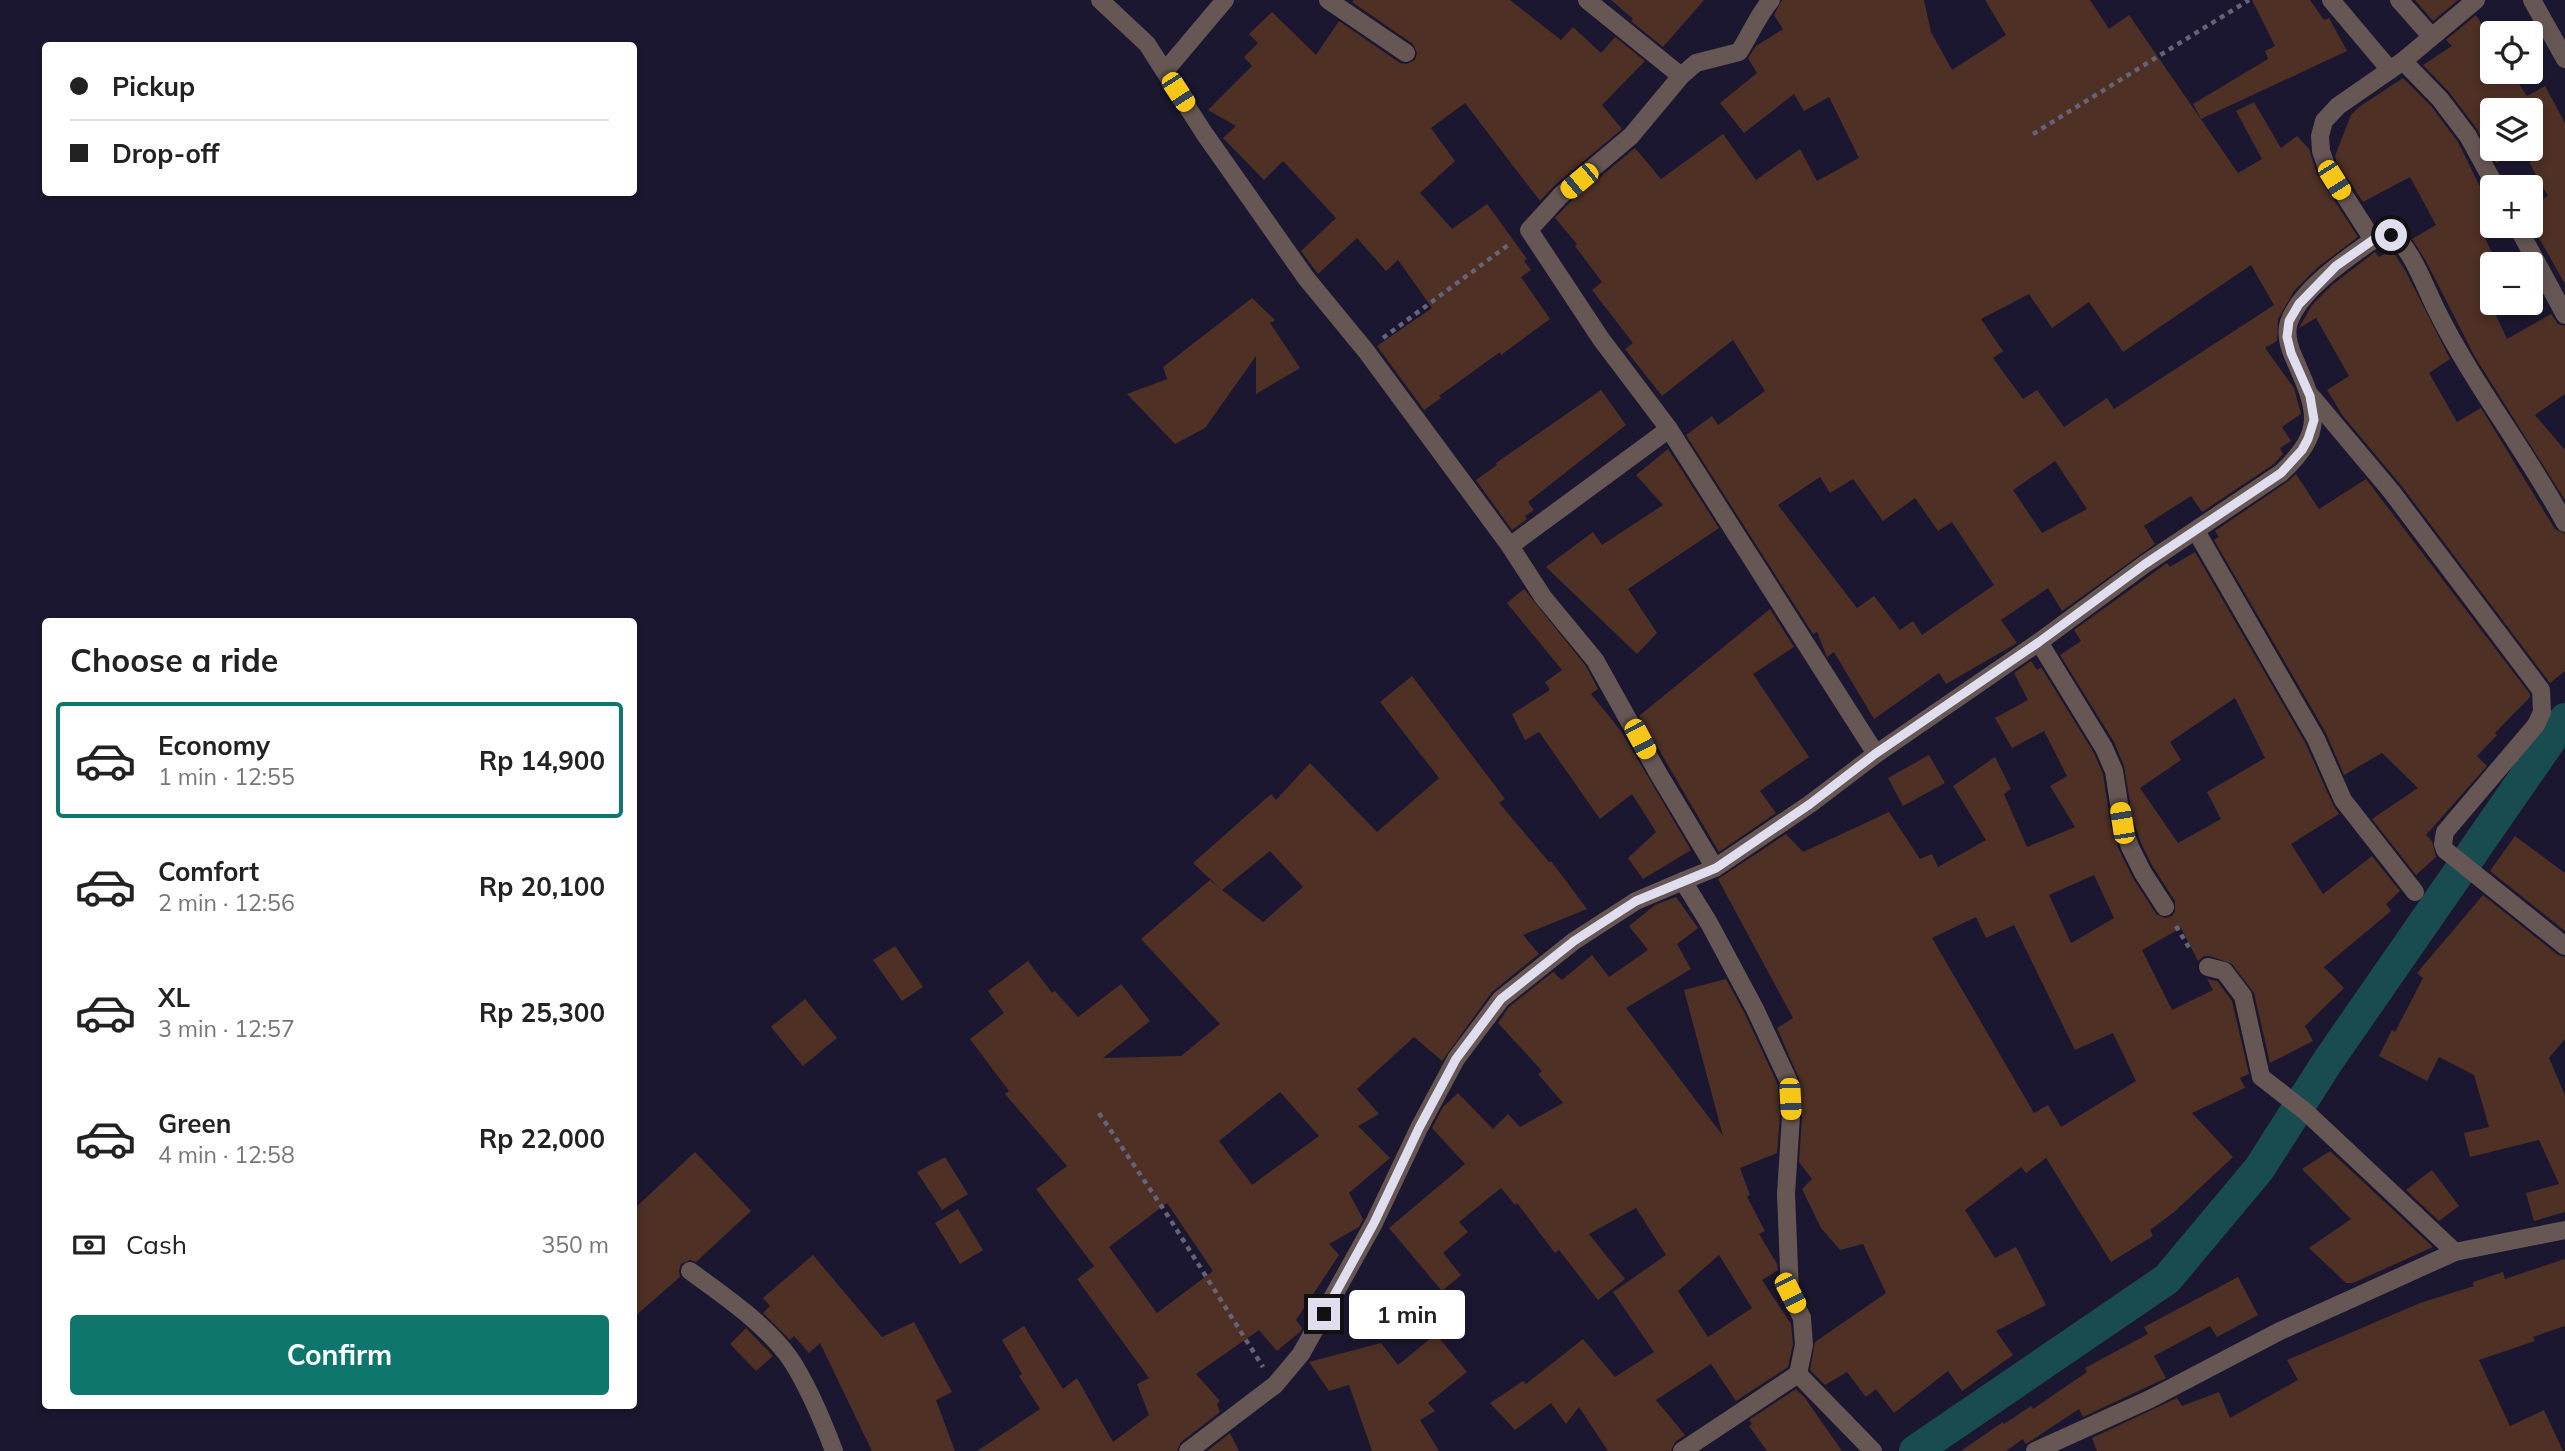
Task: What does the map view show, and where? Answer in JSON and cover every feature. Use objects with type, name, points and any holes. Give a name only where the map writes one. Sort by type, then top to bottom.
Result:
[{"type":"street","points":[[1100,0],[1147,44],[1205,134],[1306,278],[1366,351],[1510,546],[1544,597],[1595,660],[1658,773],[1716,868]]},
{"type":"street","points":[[1165,71],[1225,0]]},
{"type":"street","points":[[1328,0],[1406,53]]},
{"type":"street","points":[[1587,0],[1681,76]]},
{"type":"street","points":[[1770,0],[1739,52],[1696,63],[1681,76],[1631,136],[1561,195],[1529,230],[1601,339],[1669,429],[1875,754]]},
{"type":"street","points":[[2332,0],[2440,99],[2468,136],[2489,175]]},
{"type":"street","points":[[2399,0],[2429,37]]},
{"type":"street","points":[[2373,240],[2327,168],[2321,151],[2320,136],[2324,121],[2338,106],[2400,63],[2476,0]]},
{"type":"street","points":[[2532,0],[2565,59]]},
{"type":"street","points":[[1188,1451],[1275,1385],[1301,1354],[1347,1274],[1456,1059],[1501,999],[1574,941],[1636,901],[1716,868],[1810,804],[1875,754],[2039,642],[2145,564],[2281,473],[2293,461],[2302,450],[2314,420],[2310,396],[2291,353],[2287,337],[2289,321],[2299,304],[2336,266],[2373,240],[2391,235],[2405,246],[2446,330],[2565,523]]},
{"type":"street","points":[[2523,238],[2565,315]]},
{"type":"street","points":[[2310,396],[2391,491],[2541,690],[2542,712],[2536,725],[2445,832],[2443,844],[2445,850],[2565,946]]},
{"type":"street","points":[[1510,546],[1669,429]]},
{"type":"street","points":[[2196,531],[2316,739],[2343,800],[2415,892]]},
{"type":"street","points":[[2039,642],[2104,748],[2114,771],[2122,823],[2130,846],[2143,873],[2165,906]]},
{"type":"street","points":[[1682,1451],[1798,1374],[1804,1345],[1802,1318],[1790,1293],[1786,1195],[1791,1116],[1789,1082],[1755,1009],[1683,881]]},
{"type":"street","points":[[2208,967],[2224,971],[2243,996],[2262,1077],[2306,1112],[2455,1252]]},
{"type":"street","points":[[2035,1451],[2150,1399],[2280,1331],[2455,1252],[2565,1230]]},
{"type":"street","points":[[690,1270],[743,1309],[788,1357],[821,1416],[834,1451]]},
{"type":"street","points":[[1798,1374],[1869,1448]]},
{"type":"path","points":[[2033,134],[2249,0]]},
{"type":"path","points":[[1366,351],[1529,230]]},
{"type":"path","points":[[2165,906],[2197,963],[2208,967]]},
{"type":"path","points":[[1099,1113],[1275,1385]]},
{"type":"building","points":[[1510,0],[1561,40],[1573,27],[1601,53],[1615,37],[1645,61],[1602,105],[1622,129],[1540,201],[1465,103],[1431,128],[1455,161],[1420,193],[1452,229],[1487,204],[1527,259],[1524,261],[1531,270],[1521,277],[1550,319],[1439,396],[1441,398],[1424,410],[1377,346],[1432,308],[1398,260],[1386,271],[1357,238],[1318,274],[1301,251],[1336,218],[1283,161],[1264,180],[1223,138],[1236,126],[1208,110],[1252,66],[1244,57],[1258,43],[1249,34],[1272,12],[1316,55],[1339,21],[1400,63],[1406,64],[1415,60],[1417,53],[1413,44],[1352,2]]},
{"type":"building","points":[[1611,0],[1704,0],[1663,47],[1631,21],[1633,19]]},
{"type":"building","points":[[1782,0],[1924,0],[1931,32],[1952,70],[2006,35],[1985,0],[2090,0],[2109,29],[2129,15],[2238,173],[2262,159],[2236,111],[2254,102],[2281,148],[2297,136],[2309,149],[2317,174],[2358,237],[2318,267],[2294,291],[2278,319],[2277,341],[2265,348],[2294,388],[2301,414],[2282,427],[2291,441],[2280,448],[2283,454],[2274,464],[2202,512],[2191,496],[2144,526],[2155,544],[2062,611],[2048,588],[2001,620],[2017,643],[1946,684],[1939,673],[1874,719],[1834,652],[1827,657],[1817,632],[1813,634],[1686,435],[1712,416],[1718,425],[1765,391],[1733,340],[1662,396],[1625,349],[1633,343],[1592,290],[1602,282],[1575,246],[1577,244],[1555,218],[1635,148],[1661,179],[1723,134],[1756,180],[1800,149],[1817,181],[1859,158],[1829,97],[1804,111],[1794,94],[1744,133],[1720,103],[1757,73],[1748,58],[1756,46],[1783,29],[1774,15]],"holes":[[[2251,265],[2274,305],[2114,409],[2107,398],[2064,427],[2037,390],[2023,399],[1993,358],[2003,351],[1981,319],[2029,294],[2052,328],[2089,302],[2123,352]],[[2055,461],[2087,509],[2042,533],[2013,490]],[[1820,477],[1830,493],[1853,479],[1883,521],[1915,498],[1938,531],[1952,522],[1994,585],[1922,635],[1913,621],[1900,630],[1874,596],[1857,608],[1778,505]]]},
{"type":"building","points":[[2252,0],[2310,0],[2324,20],[2329,18],[2347,51],[2201,119],[2193,104],[2268,59],[2265,51],[2275,46]]},
{"type":"building","points":[[2415,0],[2458,0],[2433,21]]},
{"type":"building","points":[[2476,15],[2480,22],[2480,84],[2519,84],[2527,96],[2545,86],[2565,123],[2565,284],[2539,238],[2543,238],[2543,199],[2548,196],[2543,187],[2543,175],[2536,175],[2530,164],[2530,161],[2543,161],[2543,98],[2480,98],[2480,134],[2449,92],[2423,65],[2452,46],[2446,40]]},
{"type":"building","points":[[2403,78],[2431,106],[2458,142],[2480,187],[2480,238],[2485,238],[2492,252],[2480,252],[2480,315],[2496,315],[2507,339],[2551,314],[2558,324],[2565,326],[2565,394],[2535,415],[2565,450],[2565,500],[2475,357],[2412,239],[2436,225],[2410,177],[2363,202],[2337,163],[2335,156],[2351,115]]},
{"type":"building","points":[[2392,250],[2450,359],[2429,373],[2457,422],[2481,408],[2555,529],[2565,534],[2565,671],[2550,683],[2400,484],[2343,416],[2327,390],[2349,376],[2316,318],[2299,328],[2312,305],[2332,285],[2375,252],[2379,257]]},
{"type":"building","points":[[1252,298],[1275,320],[1270,323],[1300,368],[1256,394],[1256,356],[1205,428],[1175,444],[1127,394],[1167,379],[1163,367]]},
{"type":"building","points":[[1601,390],[1626,425],[1528,502],[1534,510],[1512,530],[1476,480],[1497,465],[1496,463]]},
{"type":"building","points":[[1668,449],[1719,528],[1628,589],[1657,633],[1637,654],[1546,567],[1593,532],[1602,545],[1663,505],[1636,475]]},
{"type":"building","points":[[2296,474],[2319,509],[2366,479],[2530,694],[2477,756],[2487,766],[2426,835],[2432,841],[2436,857],[2416,875],[2372,819],[2418,788],[2382,753],[2344,775],[2326,733],[2214,540],[2219,537],[2215,531]]},
{"type":"building","points":[[2195,552],[2306,744],[2339,814],[2291,844],[2323,894],[2372,856],[2400,891],[2386,904],[2391,911],[2324,967],[2344,988],[2305,1026],[2313,1041],[2270,1063],[2254,993],[2232,964],[2210,956],[2204,956],[2198,961],[2181,928],[2142,950],[2172,1010],[2213,990],[2207,979],[2217,981],[2232,1001],[2249,1074],[2240,1078],[2245,1088],[2192,1113],[2233,1157],[2173,1213],[2150,1230],[2153,1236],[2111,1262],[2046,1158],[2026,1173],[2021,1167],[1965,1210],[1995,1258],[2016,1247],[2046,1305],[1996,1331],[2013,1355],[1962,1391],[1948,1371],[1894,1413],[1876,1389],[1866,1397],[1847,1372],[1825,1385],[1810,1370],[1815,1342],[1886,1293],[1863,1244],[1840,1250],[1821,1228],[1802,1189],[1812,1179],[1799,1162],[1802,1117],[1800,1081],[1777,1028],[1793,1018],[1718,879],[1786,834],[1803,852],[1889,812],[1920,859],[1932,854],[1938,867],[1986,840],[1953,786],[1995,757],[2011,789],[2004,794],[2027,847],[2075,827],[2050,786],[2067,776],[2044,731],[2012,748],[1995,718],[2028,700],[2014,673],[2031,661],[2037,670],[2041,667],[2094,753],[2103,774],[2111,827],[2133,878],[2156,914],[2165,918],[2172,916],[2175,912],[2175,901],[2141,843],[2133,820],[2124,766],[2114,742],[2060,655],[2081,641],[2074,630],[2167,563],[2170,567]],"holes":[[[2235,698],[2265,758],[2207,792],[2221,819],[2178,843],[2140,788],[2181,760],[2170,742]],[[2094,875],[2114,918],[2071,943],[2049,895]],[[1976,917],[1986,938],[2014,925],[2075,1050],[2113,1033],[2136,1081],[2061,1127],[2048,1105],[2034,1113],[1932,938]]]},
{"type":"building","points":[[1524,589],[1586,666],[1598,689],[1591,694],[1621,731],[1691,850],[1643,879],[1628,858],[1656,832],[1632,794],[1600,819],[1539,732],[1525,740],[1512,714],[1550,690],[1545,682],[1562,670],[1507,603]]},
{"type":"building","points":[[1770,609],[1794,647],[1753,674],[1809,757],[1760,791],[1776,813],[1719,852],[1639,716]]},
{"type":"building","points":[[1412,676],[1505,799],[1499,803],[1549,862],[1551,861],[1587,909],[1523,935],[1539,954],[1492,992],[1442,1061],[1414,1037],[1357,1089],[1379,1114],[1358,1126],[1390,1158],[1349,1193],[1363,1219],[1359,1227],[1329,1244],[1339,1255],[1296,1320],[1302,1328],[1301,1331],[1277,1351],[1259,1330],[1196,1374],[1220,1401],[1217,1404],[1220,1412],[1181,1442],[1177,1451],[977,1451],[1040,1409],[1019,1376],[1022,1374],[1002,1340],[1024,1326],[1063,1389],[1077,1378],[1113,1442],[1149,1415],[1137,1384],[1149,1378],[1077,1279],[1094,1266],[1036,1189],[1067,1166],[1005,1094],[1009,1091],[970,1039],[1004,1013],[988,991],[1028,961],[1052,993],[1055,991],[1078,1017],[1121,984],[1150,1021],[1103,1058],[1181,1056],[1220,1024],[1141,939],[1210,880],[1222,890],[1193,863],[1271,794],[1276,800],[1310,763],[1377,832],[1439,778],[1380,702]],"holes":[[[1270,851],[1303,887],[1263,922],[1222,890]],[[1280,1092],[1319,1136],[1252,1185],[1219,1141]],[[1167,1203],[1213,1271],[1157,1313],[1109,1247]]]},
{"type":"building","points":[[1929,755],[1945,783],[1903,806],[1888,778]]},
{"type":"building","points":[[2515,836],[2565,873],[2565,931],[2490,871]]},
{"type":"building","points":[[2483,895],[2558,955],[2565,957],[2565,1039],[2549,1058],[2565,1095],[2565,1212],[2534,1221],[2526,1193],[2559,1184],[2539,1140],[2470,1157],[2464,1133],[2489,1127],[2474,1075],[2439,1057],[2427,1081],[2379,1056],[2392,1030],[2395,1032],[2423,978],[2417,973]]},
{"type":"building","points":[[1676,897],[1698,928],[1677,944],[1691,969],[1626,1008],[1723,1136],[1684,990],[1726,979],[1778,1085],[1780,1116],[1777,1153],[1740,1168],[1750,1195],[1747,1197],[1765,1231],[1759,1234],[1777,1264],[1778,1270],[1762,1280],[1791,1324],[1793,1344],[1788,1367],[1736,1401],[1711,1364],[1656,1400],[1685,1435],[1675,1442],[1671,1451],[1608,1451],[1579,1407],[1566,1424],[1551,1403],[1515,1430],[1490,1403],[1523,1381],[1526,1384],[1583,1339],[1615,1377],[1654,1352],[1613,1292],[1666,1255],[1636,1208],[1589,1234],[1625,1279],[1598,1300],[1559,1250],[1555,1253],[1517,1203],[1515,1205],[1501,1188],[1459,1222],[1468,1232],[1443,1253],[1461,1275],[1442,1291],[1389,1228],[1465,1164],[1432,1128],[1443,1107],[1458,1093],[1493,1129],[1508,1114],[1520,1127],[1563,1103],[1538,1074],[1542,1071],[1498,1023],[1509,1007],[1553,972],[1562,980],[1592,955],[1609,977],[1648,950],[1629,926],[1655,905]],"holes":[[[1719,1255],[1752,1308],[1708,1337],[1678,1291]]]},
{"type":"building","points":[[895,946],[923,987],[902,1001],[873,960]]},
{"type":"building","points":[[805,999],[837,1038],[803,1066],[771,1027]]},
{"type":"building","points":[[2330,1151],[2433,1247],[2353,1283],[2346,1283],[2309,1248],[2351,1219],[2302,1169]]},
{"type":"building","points":[[695,1152],[751,1211],[696,1262],[690,1260],[681,1264],[680,1277],[637,1314],[637,1206]]},
{"type":"building","points":[[945,1157],[968,1194],[942,1210],[917,1172]]},
{"type":"building","points":[[2432,1170],[2459,1206],[2439,1221],[2406,1190]]},
{"type":"building","points":[[958,1209],[983,1250],[960,1264],[935,1223]]},
{"type":"building","points":[[813,1255],[882,1337],[914,1322],[952,1392],[936,1400],[955,1451],[872,1451],[820,1343],[809,1353],[794,1336],[790,1340],[763,1313],[770,1306],[763,1298]]},
{"type":"building","points":[[2565,1259],[2565,1326],[2533,1337],[2535,1341],[2479,1360],[2510,1426],[2544,1410],[2563,1451],[2097,1451],[2092,1438],[2177,1398],[2182,1406],[2219,1392],[2230,1418],[2298,1380],[2287,1360],[2420,1303],[2474,1286],[2473,1282],[2503,1272],[2505,1279]]},
{"type":"building","points":[[2238,1277],[2258,1315],[2217,1337],[2210,1326],[2154,1356],[2166,1378],[2083,1417],[2079,1409],[2026,1444],[2023,1439],[2006,1451],[1961,1451],[2003,1422],[2004,1424],[2031,1406],[2033,1409],[2087,1372],[2085,1368],[2148,1334],[2144,1327]]},
{"type":"building","points":[[746,1328],[773,1356],[756,1371],[730,1344]]},
{"type":"building","points":[[1436,1334],[1467,1372],[1428,1403],[1435,1411],[1420,1420],[1439,1451],[1372,1451],[1349,1385],[1329,1391],[1309,1362],[1381,1343],[1398,1365]]},
{"type":"building","points":[[1796,1389],[1842,1451],[1767,1451],[1749,1426],[1752,1424],[1749,1420]]},
{"type":"building","points":[[1230,1433],[1239,1451],[1207,1451]]},
{"type":"waterway","points":[[1915,1451],[2167,1279],[2259,1169],[2328,1061],[2565,719]]},
{"type":"route","points":[[1324,1314],[1374,1223],[1419,1128],[1456,1059],[1501,999],[1574,941],[1636,901],[1716,868],[1810,804],[1875,754],[2039,642],[2145,564],[2281,473],[2302,450],[2314,420],[2310,396],[2291,353],[2287,337],[2289,321],[2299,304],[2336,266],[2380,236],[2391,235]]}]
